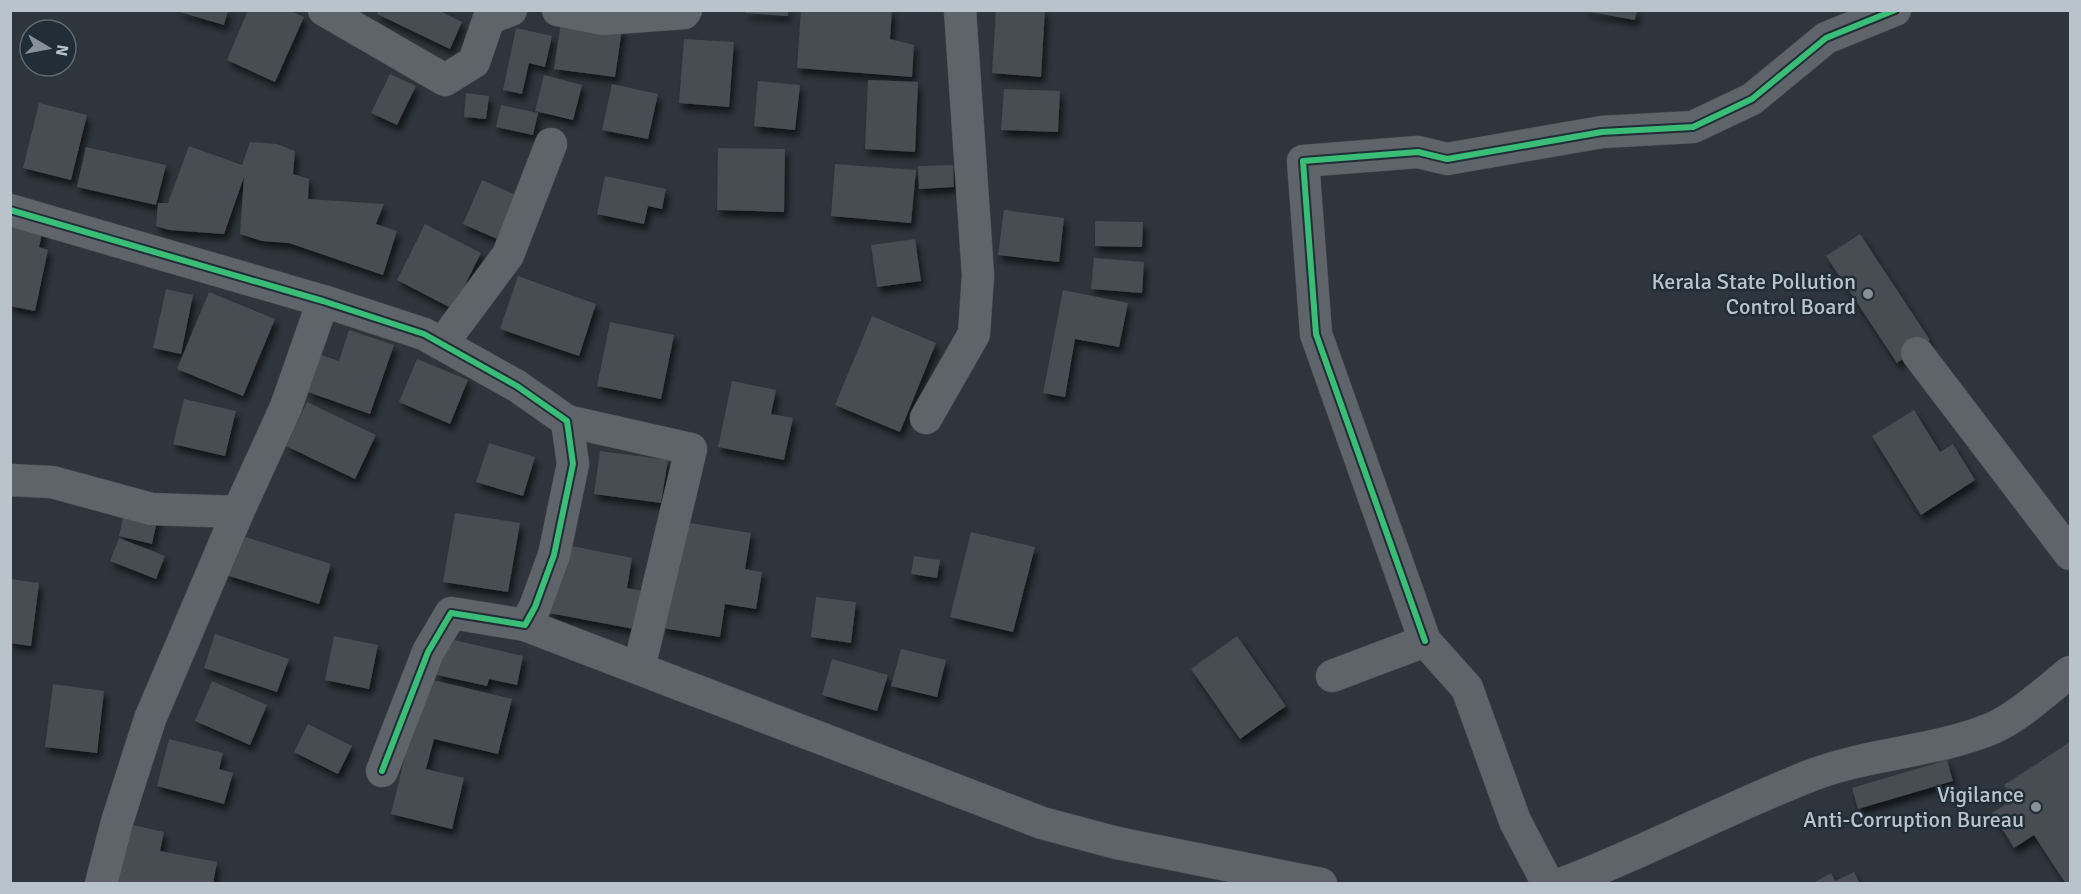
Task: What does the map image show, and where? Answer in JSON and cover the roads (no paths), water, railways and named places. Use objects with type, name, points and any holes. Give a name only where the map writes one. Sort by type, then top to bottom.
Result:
[{"type":"street","points":[[324,10],[445,80],[474,62],[489,18],[511,10]]},
{"type":"street","points":[[558,10],[603,19],[684,13],[686,10]]},
{"type":"street","points":[[926,418],[974,334],[978,275],[960,10]]},
{"type":"street","points":[[1548,884],[1515,821],[1467,688],[1425,641],[1316,334],[1303,161],[1418,152],[1447,159],[1602,132],[1693,127],[1752,99],[1826,38],[1895,10]]},
{"type":"street","points":[[442,344],[508,255],[551,144]]},
{"type":"street","points":[[10,210],[323,301],[424,334],[517,386],[567,420],[691,449],[639,668]]},
{"type":"street","points":[[102,884],[117,822],[150,719],[238,512],[286,407],[323,301]]},
{"type":"street","points":[[1917,353],[2070,555]]},
{"type":"street","points":[[525,625],[536,607],[554,555],[573,464],[567,420]]},
{"type":"street","points":[[10,480],[52,482],[151,509],[238,512]]},
{"type":"street","points":[[382,771],[428,652],[451,613],[525,625],[1042,823],[1117,843],[1321,884]]},
{"type":"street","points":[[1332,676],[1425,641]]},
{"type":"street","points":[[1561,884],[1622,861],[1813,775],[1886,754],[1929,747],[1993,727],[2029,705],[2070,672]]},
{"type":"place","name":"Kerala State Pollution Control Board","points":[[1868,294]]},
{"type":"place","name":"Vigilance Anti-Corruption Bureau","points":[[2036,807]]}]
